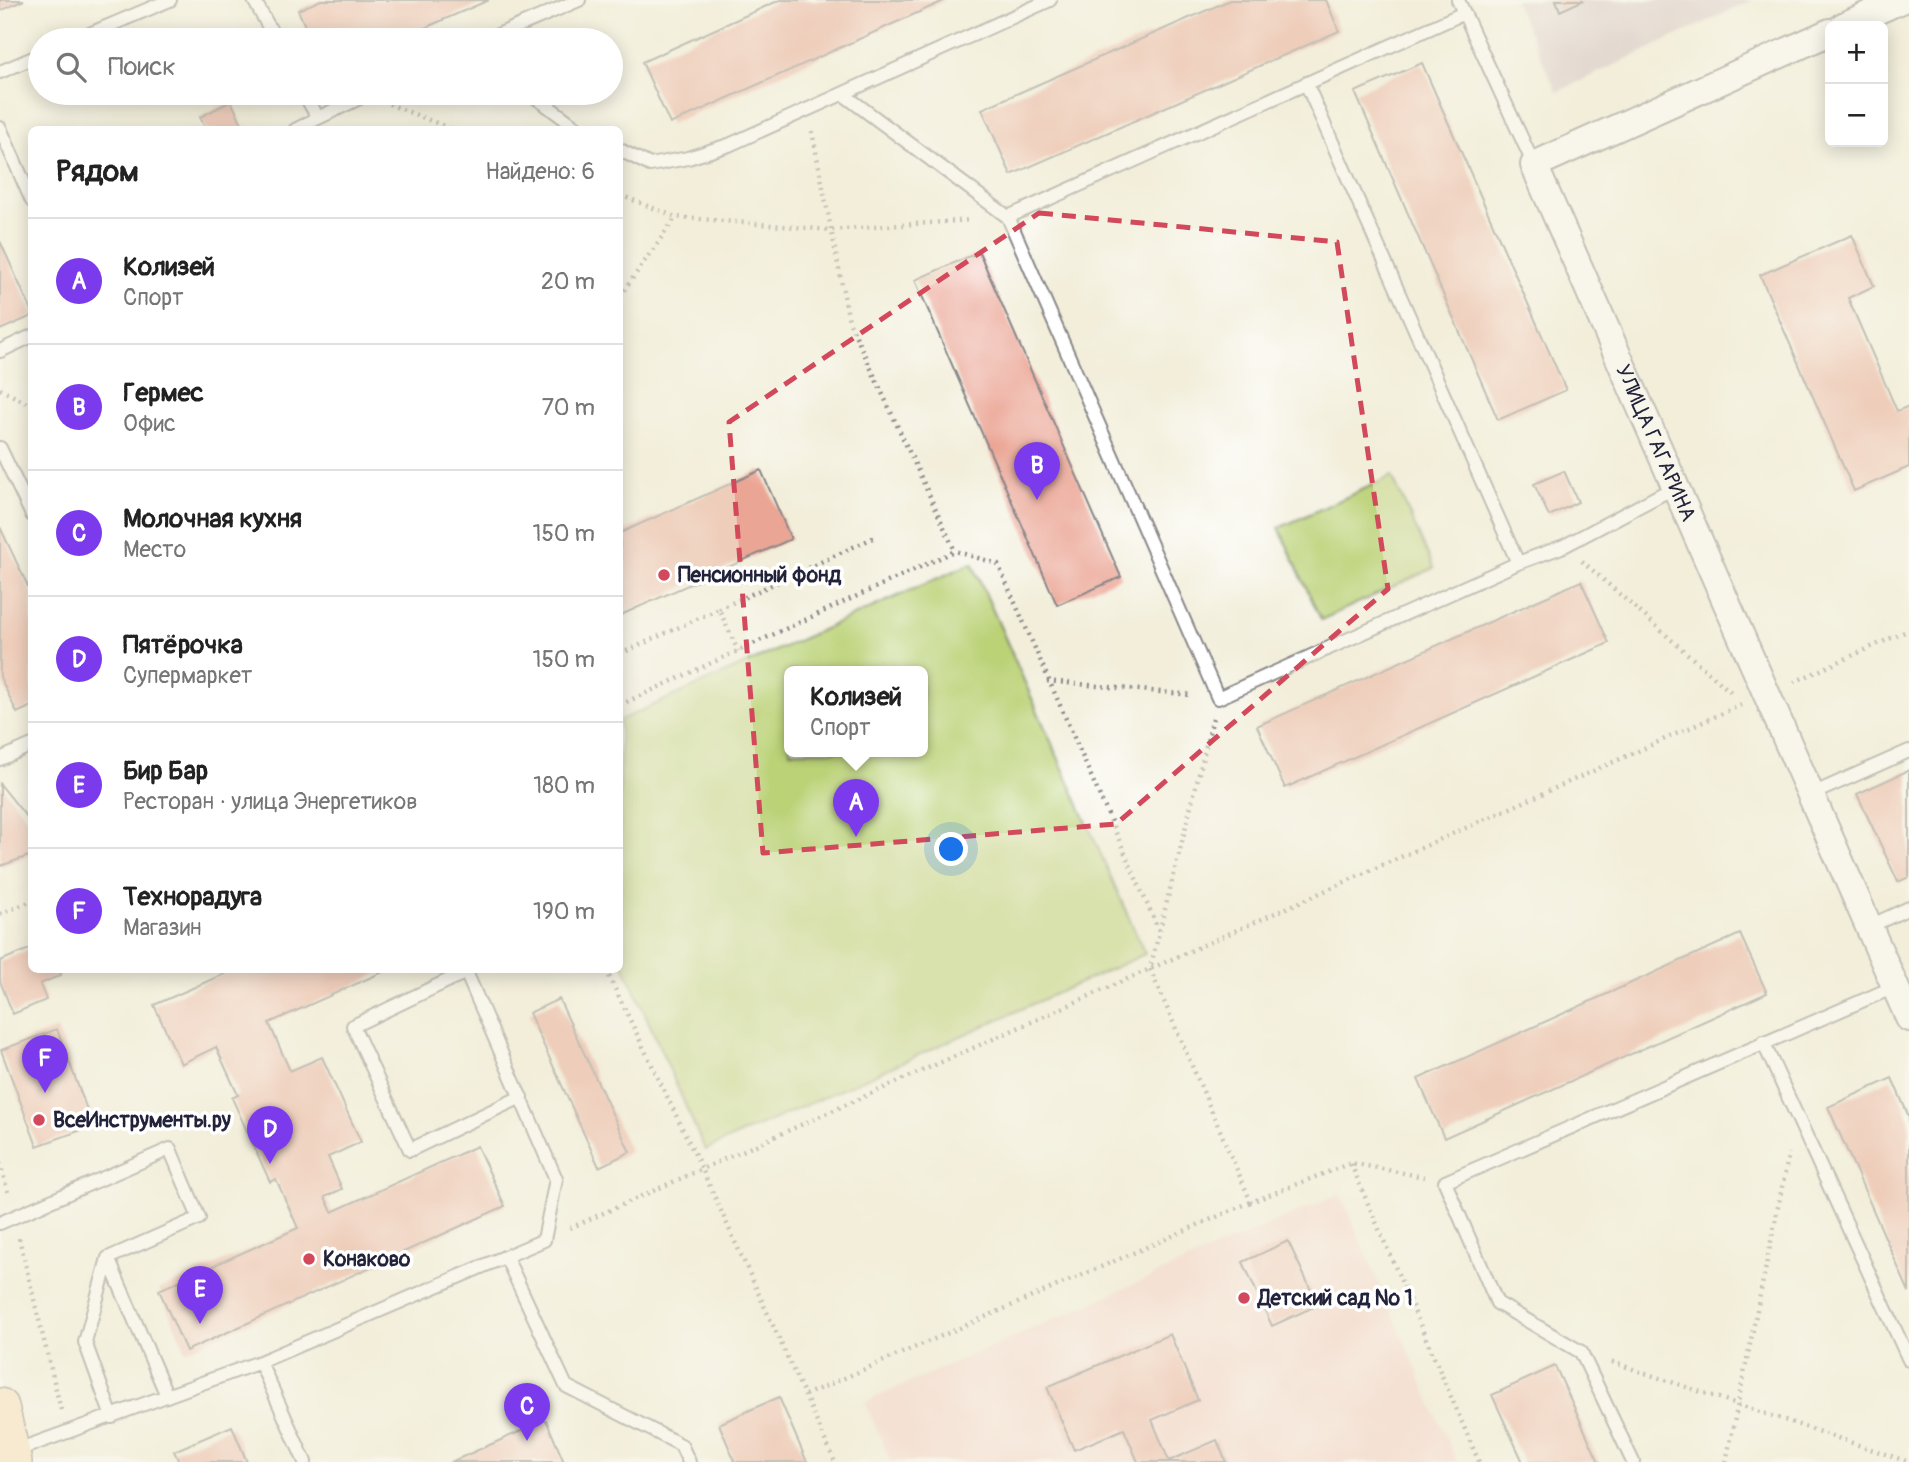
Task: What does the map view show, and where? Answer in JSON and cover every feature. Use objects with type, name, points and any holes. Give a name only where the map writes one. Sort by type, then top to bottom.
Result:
[{"type":"main road","points":[[0,1407],[12,1457]]},
{"type":"street","points":[[1854,21],[1901,0]]},
{"type":"street","points":[[1534,165],[1825,34]]},
{"type":"street","name":"УЛИЦА ГАГАРИНА","points":[[1534,165],[1678,486],[1765,694],[1909,1018]]},
{"type":"lane","points":[[104,28],[170,0]]},
{"type":"lane","points":[[254,0],[269,28]]},
{"type":"lane","points":[[514,28],[579,0]]},
{"type":"lane","points":[[623,152],[650,165],[688,158],[729,145],[1050,0]]},
{"type":"lane","points":[[1458,0],[1534,165]]},
{"type":"lane","points":[[1008,217],[1464,13]]},
{"type":"lane","points":[[0,72],[28,60]]},
{"type":"lane","points":[[1306,83],[1518,563]]},
{"type":"lane","points":[[843,94],[1008,217],[1218,698],[1518,563],[1564,546],[1678,486]]},
{"type":"lane","points":[[311,105],[318,118]]},
{"type":"lane","points":[[303,126],[345,105]]},
{"type":"lane","points":[[546,105],[575,126]]},
{"type":"lane","points":[[0,128],[28,192]]},
{"type":"lane","points":[[0,351],[28,338]]},
{"type":"lane","points":[[0,448],[28,507]]},
{"type":"lane","points":[[0,760],[28,747]]},
{"type":"lane","points":[[1810,795],[1909,751]]},
{"type":"lane","points":[[1868,928],[1909,908]]},
{"type":"lane","points":[[464,973],[353,1026],[410,1150],[521,1097]]},
{"type":"lane","points":[[12,1457],[67,1433],[260,1362],[544,1240],[556,1179],[466,973]]},
{"type":"lane","points":[[1633,1462],[1581,1352],[1497,1303],[1445,1182],[1894,986]]},
{"type":"lane","points":[[1763,1042],[1909,1360]]},
{"type":"lane","points":[[0,1223],[170,1149],[199,1218],[108,1258]]},
{"type":"lane","points":[[506,1257],[566,1386],[681,1445],[689,1462]]},
{"type":"lane","points":[[108,1258],[167,1396]]},
{"type":"lane","points":[[108,1258],[85,1342],[112,1417]]},
{"type":"lane","points":[[260,1362],[305,1462]]},
{"type":"path","points":[[394,105],[444,126]]},
{"type":"path","points":[[809,109],[849,321],[955,551]]},
{"type":"path","points":[[623,196],[676,217],[830,230],[1008,217]]},
{"type":"path","points":[[623,292],[676,217]]},
{"type":"path","points":[[0,389],[28,404]]},
{"type":"path","points":[[623,652],[875,537]]},
{"type":"path","points":[[544,1240],[1744,704],[1564,546]]},
{"type":"path","points":[[623,704],[955,551],[998,564],[1159,932]]},
{"type":"path","points":[[719,609],[738,651]]},
{"type":"path","points":[[1765,694],[1909,630]]},
{"type":"path","points":[[1047,681],[1218,698],[1150,970],[1251,1202]]},
{"type":"path","points":[[0,914],[28,903]]},
{"type":"path","points":[[607,973],[702,1168],[835,1462]]},
{"type":"path","points":[[1726,1462],[1797,1114]]},
{"type":"path","points":[[0,1163],[67,1433]]},
{"type":"path","points":[[805,1395],[1251,1202],[1350,1163],[1445,1182]]},
{"type":"path","points":[[1350,1163],[1479,1462]]},
{"type":"path","points":[[1581,1352],[1909,1462]]},
{"type":"highlighted area","points":[[1039,213],[1337,242],[1388,589],[1116,824],[763,853],[729,422]]},
{"type":"shaded area","points":[[1514,0],[1753,0],[1557,92]]},
{"type":"shaded area","name":"Детский сад № 1","points":[[1340,1194],[1457,1462],[891,1462],[865,1402]]},
{"type":"green space","points":[[1392,476],[1434,568],[1321,620],[1279,528]]},
{"type":"green space","points":[[972,563],[1145,954],[705,1150],[623,964],[623,719]]},
{"type":"building","points":[[0,0],[24,0],[0,11]]},
{"type":"building","points":[[321,0],[489,0],[425,28],[306,28],[298,10]]},
{"type":"building","points":[[780,0],[946,0],[670,124],[642,62]]},
{"type":"building","points":[[1230,0],[1326,0],[1339,31],[1011,175],[982,109]]},
{"type":"building","points":[[1556,0],[1584,0],[1560,11]]},
{"type":"building","points":[[1422,63],[1566,390],[1498,420],[1355,92]]},
{"type":"building","points":[[223,105],[233,105],[243,126],[204,126],[200,117]]},
{"type":"building","points":[[1852,235],[1874,286],[1848,298],[1897,411],[1909,406],[1909,467],[1854,491],[1760,275]]},
{"type":"building","points":[[0,241],[28,303],[28,318],[0,330]]},
{"type":"building","points":[[979,252],[1121,577],[1057,605],[915,280]]},
{"type":"building","name":"Пенсионный фонд","points":[[761,470],[791,539],[623,614],[623,532]]},
{"type":"building","points":[[1564,471],[1578,502],[1549,516],[1534,484]]},
{"type":"building","points":[[0,527],[28,586],[28,708],[17,713],[0,677]]},
{"type":"building","points":[[1581,581],[1609,643],[1285,788],[1257,726]]},
{"type":"building","points":[[1909,770],[1909,877],[1898,882],[1857,794]]},
{"type":"building","points":[[0,784],[28,819],[28,856],[0,866]]},
{"type":"building","points":[[1740,934],[1767,993],[1444,1138],[1418,1079]]},
{"type":"building","points":[[28,950],[28,973],[61,975],[40,984],[46,1000],[13,1014],[0,981],[0,961]]},
{"type":"building","points":[[226,973],[380,973],[269,1023],[290,1071],[322,1057],[361,1142],[328,1157],[342,1189],[325,1197],[332,1212],[477,1146],[505,1206],[186,1351],[159,1290],[298,1228],[276,1179],[270,1182],[232,1098],[238,1095],[216,1047],[181,1064],[154,1005]]},
{"type":"building","points":[[559,999],[630,1152],[599,1167],[529,1013]]},
{"type":"building","points":[[57,1029],[93,1126],[37,1146],[1,1050]]},
{"type":"building","points":[[1892,1078],[1909,1117],[1909,1292],[1828,1107]]},
{"type":"building","points":[[1288,1241],[1318,1305],[1272,1326],[1243,1262]]},
{"type":"building","points":[[1170,1334],[1198,1400],[1152,1420],[1169,1461],[1217,1440],[1226,1462],[1138,1462],[1124,1429],[1074,1450],[1047,1387]]},
{"type":"building","points":[[1555,1366],[1599,1462],[1523,1462],[1492,1395]]},
{"type":"building","points":[[779,1397],[807,1462],[735,1462],[719,1424]]},
{"type":"building","points":[[546,1420],[564,1462],[451,1462]]},
{"type":"building","points":[[232,1426],[247,1462],[179,1462],[174,1451]]},
{"type":"place","name":"Гермес","points":[[1037,500]]},
{"type":"place","name":"Пенсионный фонд","points":[[664,575]]},
{"type":"place","name":"Колизей","points":[[856,837]]},
{"type":"place","name":"Технорадуга","points":[[45,1093]]},
{"type":"place","name":"ВсеИнструменты.ру","points":[[39,1120]]},
{"type":"place","name":"Пятёрочка","points":[[270,1164]]},
{"type":"place","name":"Конаково","points":[[309,1259]]},
{"type":"place","name":"Детский сад № 1","points":[[1244,1298]]},
{"type":"place","name":"Бир Бар","points":[[200,1324]]},
{"type":"place","name":"Молочная кухня","points":[[527,1441]]}]
